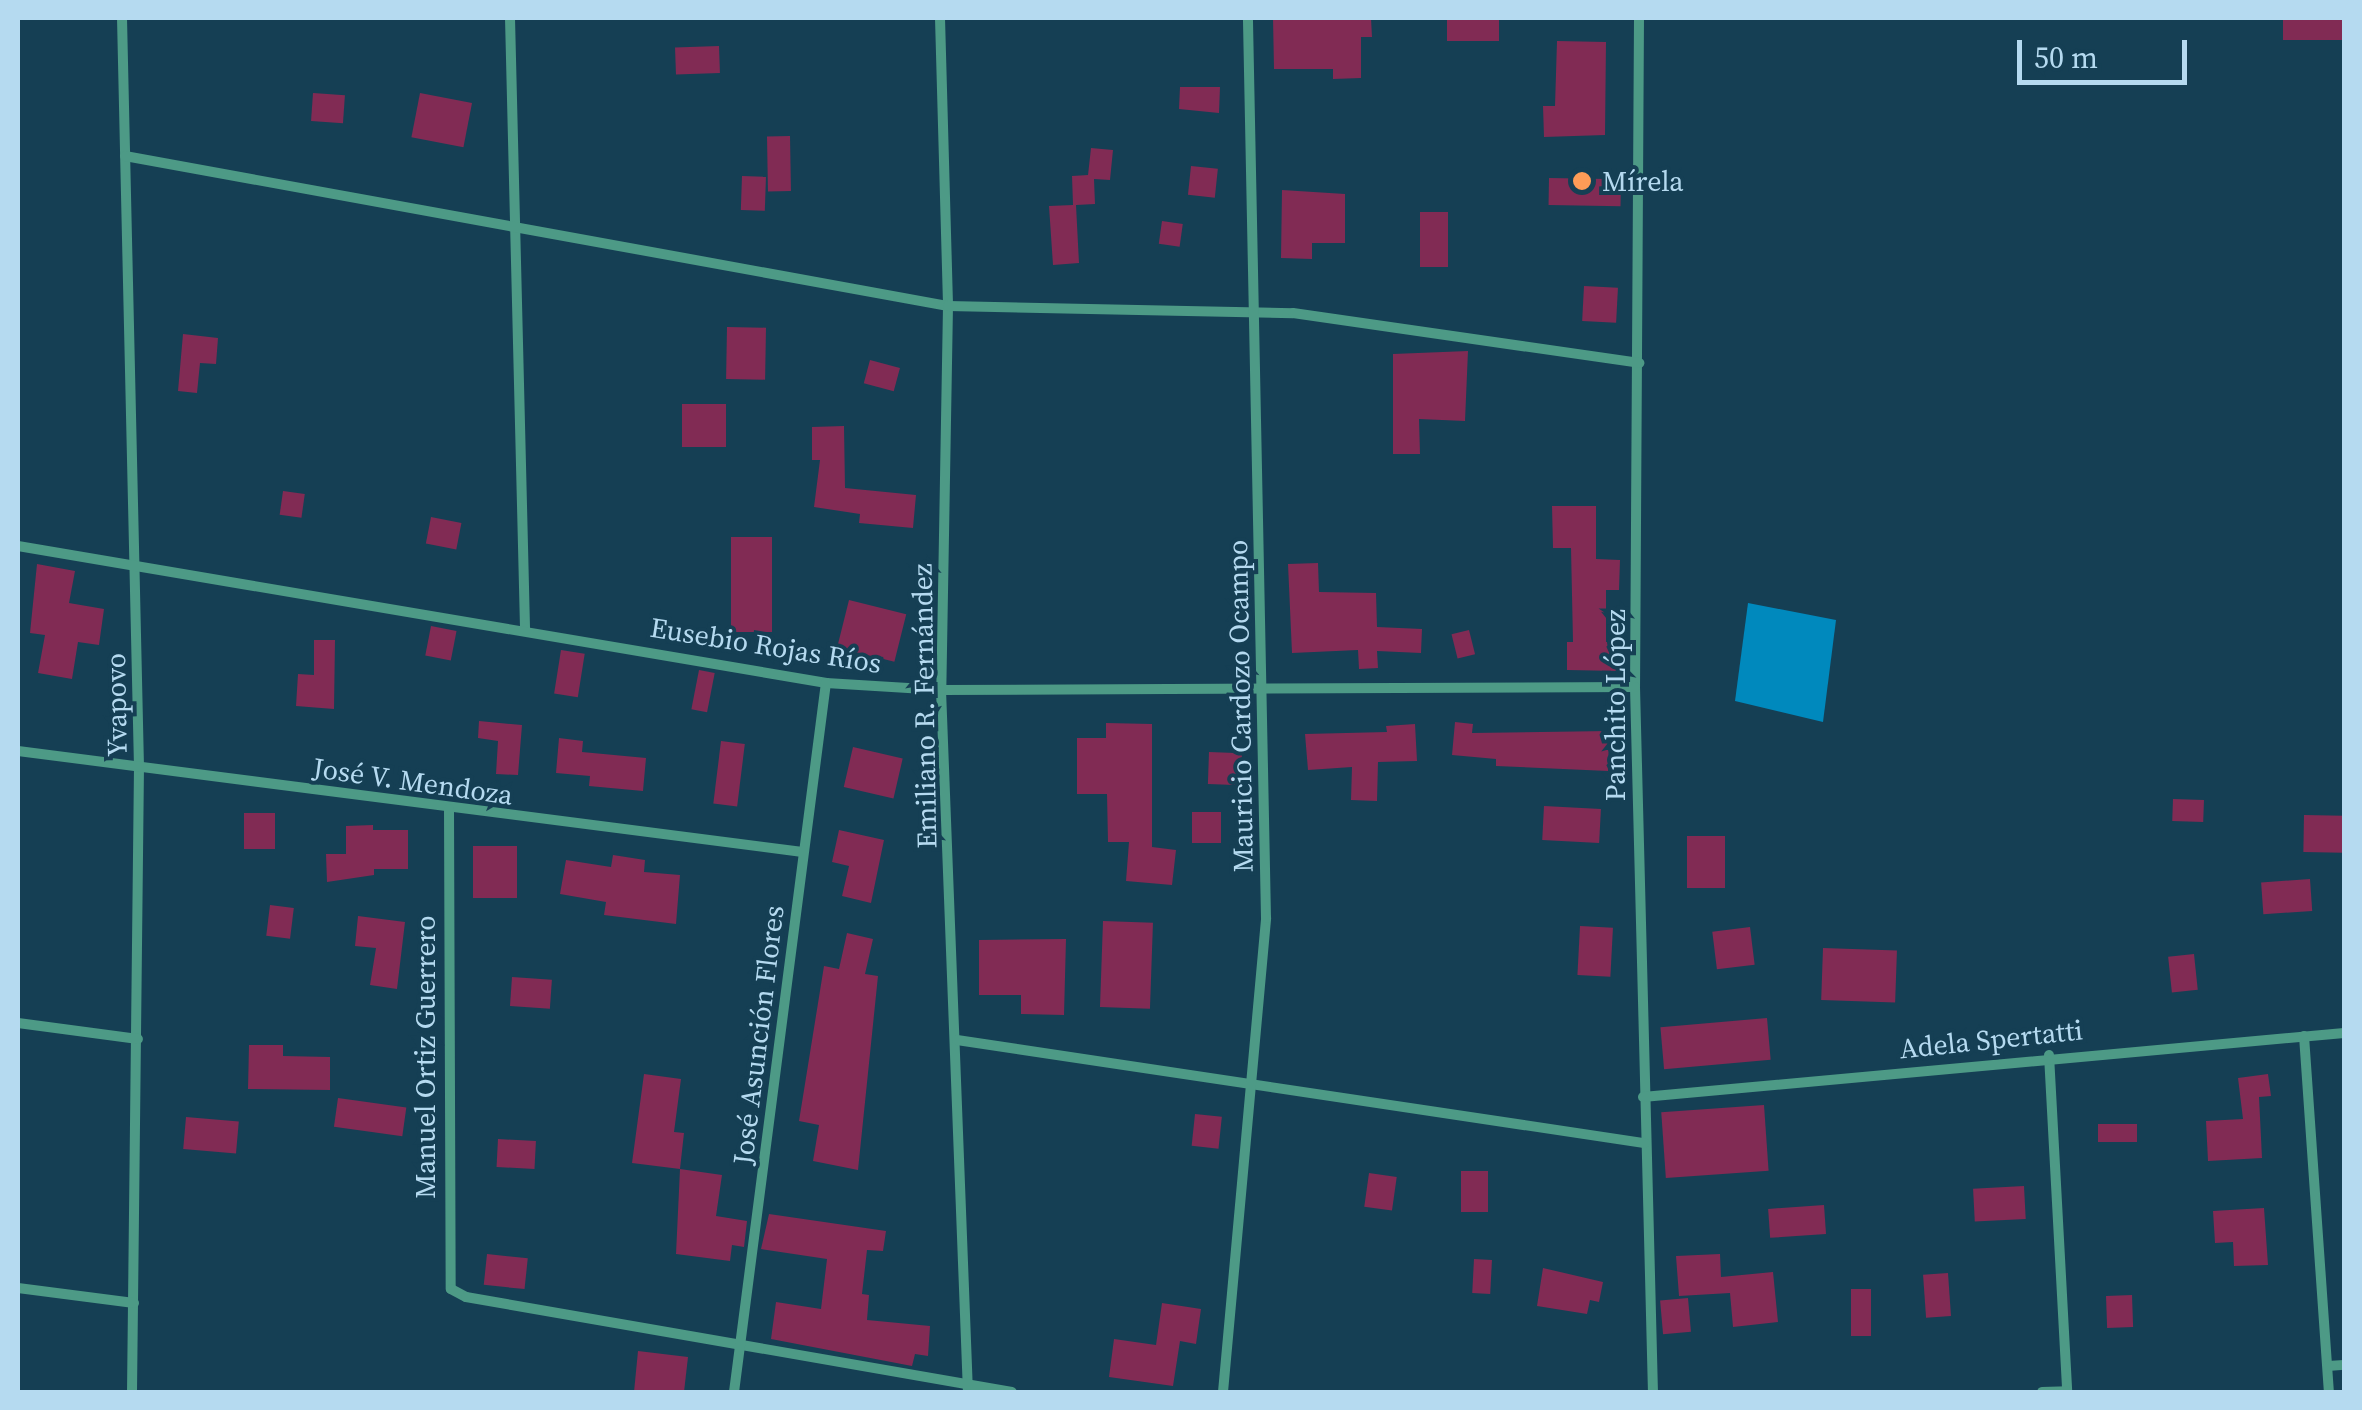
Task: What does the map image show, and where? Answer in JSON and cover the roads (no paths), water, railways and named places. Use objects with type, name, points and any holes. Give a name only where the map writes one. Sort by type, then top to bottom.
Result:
[{"type":"street","name":"Yvapovo","points":[[122,18],[139,766],[132,1392]]},
{"type":"street","points":[[510,18],[525,628]]},
{"type":"street","name":"Emiliano R. Fernández","points":[[940,18],[948,306],[941,690],[969,1389]]},
{"type":"street","name":"Mauricio Cardozo Ocampo","points":[[1223,1392],[1266,918],[1258,310],[1248,18]]},
{"type":"street","name":"Panchito López","points":[[1638,18],[1635,687],[1653,1392]]},
{"type":"street","points":[[125,156],[948,306],[1258,310],[1639,363]]},
{"type":"street","name":"Eusebio Rojas Ríos","points":[[18,546],[525,628],[826,682],[941,690],[1635,687]]},
{"type":"street","name":"José Asunción Flores","points":[[734,1392],[826,682]]},
{"type":"street","name":"José V. Mendoza","points":[[18,751],[804,852]]},
{"type":"street","name":"Manuel Ortiz Guerrero","points":[[449,809],[446,1270],[451,1289],[466,1297],[741,1346]]},
{"type":"street","points":[[18,1023],[138,1039]]},
{"type":"street","name":"Adela Spertatti","points":[[1643,1097],[2049,1055],[2344,1032]]},
{"type":"street","points":[[2304,1036],[2328,1392]]},
{"type":"street","points":[[957,1040],[1644,1143]]},
{"type":"street","points":[[2042,1392],[2067,1392],[2049,1055]]},
{"type":"street","points":[[18,1288],[134,1303]]},
{"type":"street","points":[[741,1346],[969,1389],[1012,1392]]},
{"type":"street","points":[[2328,1366],[2344,1365]]},
{"type":"water","points":[[1748,603],[1836,620],[1823,722],[1735,701]]},
{"type":"place","name":"Mírela","points":[[1582,181]]}]
